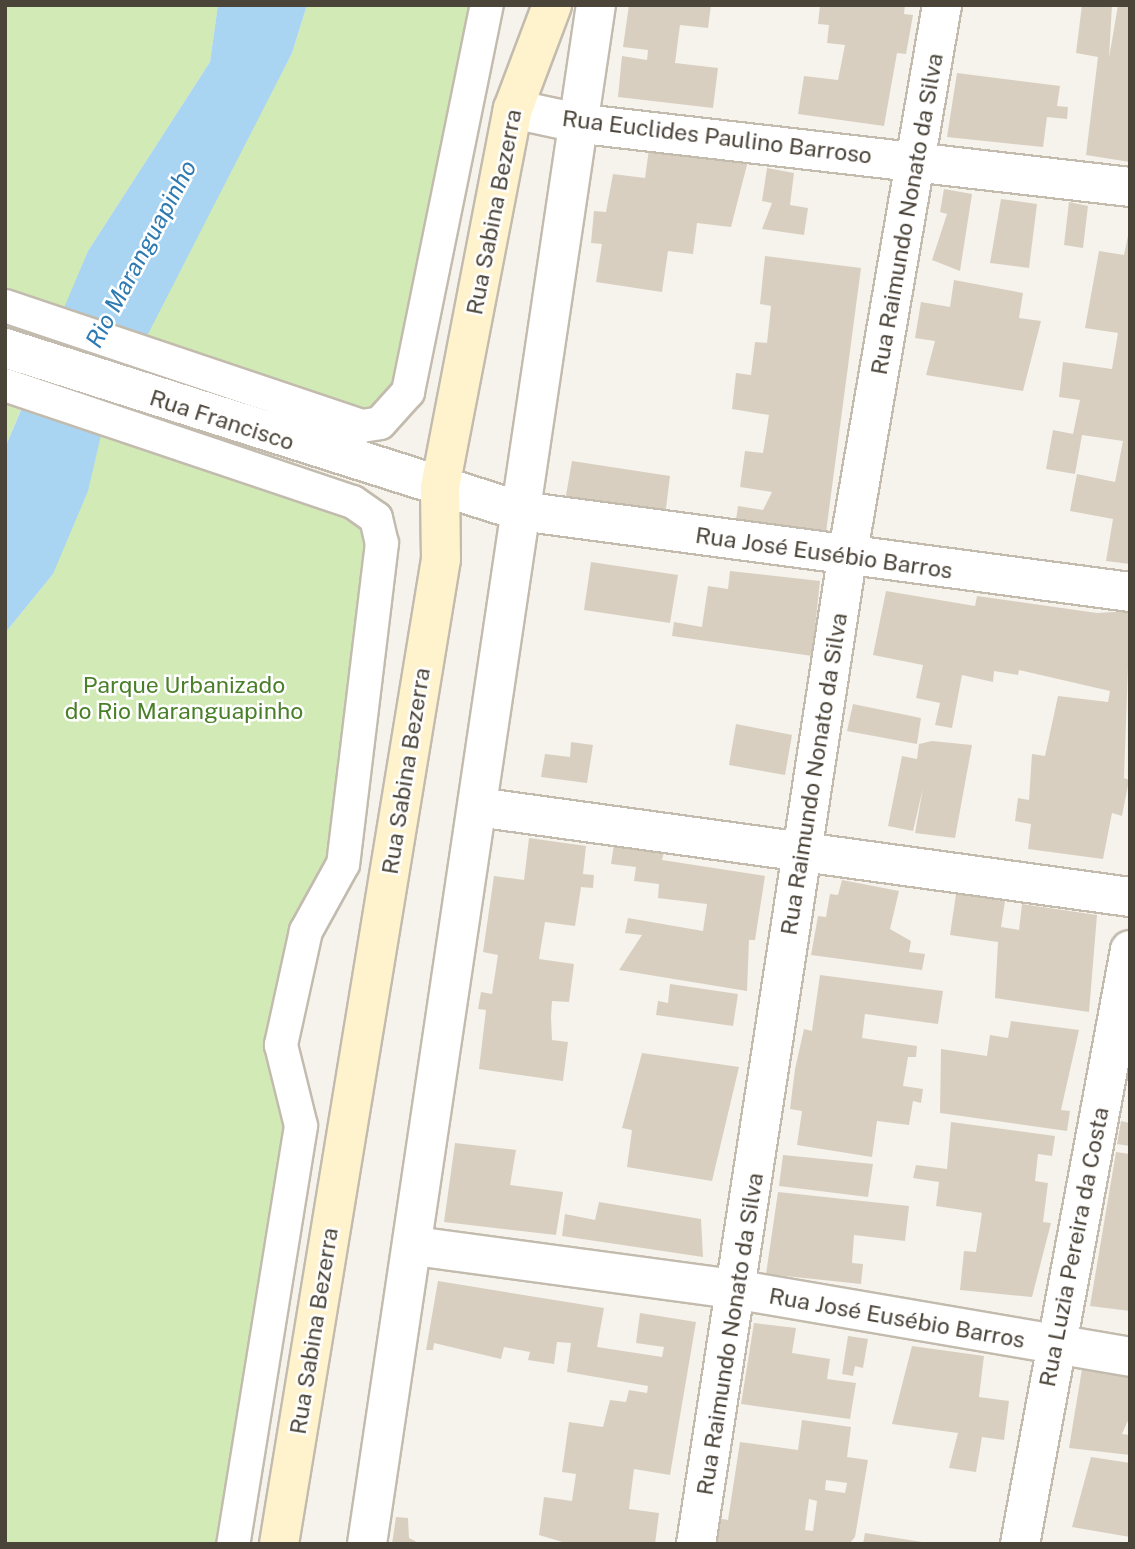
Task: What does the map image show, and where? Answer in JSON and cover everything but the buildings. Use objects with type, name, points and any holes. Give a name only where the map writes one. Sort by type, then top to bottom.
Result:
[{"type":"main road","name":"Rua Sabina Bezerra","points":[[279,1544],[440,559],[440,488],[513,108],[552,5]]},
{"type":"street","points":[[5,306],[362,426],[380,424],[408,392],[488,5]]},
{"type":"street","points":[[367,1544],[415,1246],[520,511],[583,124],[596,5]]},
{"type":"street","name":"Rua Raimundo Nonato da Silva","points":[[696,1544],[739,1290],[847,558],[942,5]]},
{"type":"street","name":"Rua Euclides Paulino Barroso","points":[[513,108],[583,124],[1130,187]]},
{"type":"street","name":"Rua Francisco","points":[[5,348],[271,455],[440,488],[520,511]]},
{"type":"street","points":[[5,385],[271,455],[376,518],[382,543],[343,864],[306,930],[281,1045],[301,1126],[233,1544]]},
{"type":"street","name":"Rua José Eusébio Barros","points":[[520,511],[847,558],[1130,592]]},
{"type":"street","points":[[477,807],[1130,897]]},
{"type":"street","name":"Rua Luzia Pereira da Costa","points":[[1020,1544],[1130,950]]},
{"type":"street","name":"Rua José Eusébio Barros","points":[[415,1246],[739,1290],[1130,1357]]},
{"type":"green space","points":[[5,5],[218,5],[210,62],[88,251],[59,324],[5,306]]},
{"type":"green space","points":[[307,5],[487,5],[408,392],[380,423],[136,350],[292,53]]},
{"type":"green space","points":[[5,385],[28,392],[5,448]]},
{"type":"green space","name":"Parque Urbanizado do Rio Maranguapinho","points":[[105,418],[376,518],[343,864],[281,1045],[301,1126],[233,1544],[5,1544],[5,633],[53,574]]},
{"type":"water","name":"Rio Maranguapinho","points":[[218,5],[307,5],[292,53],[105,418],[88,491],[53,574],[5,633],[5,448],[88,251],[210,62]]}]
